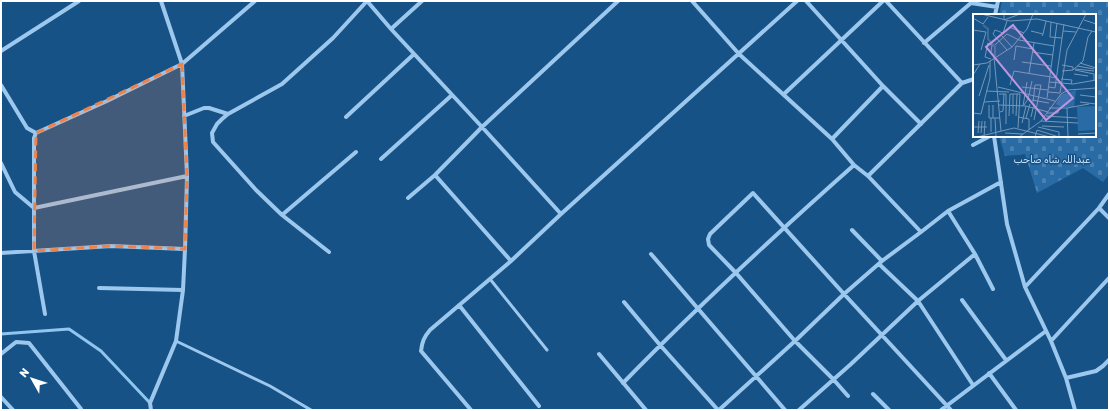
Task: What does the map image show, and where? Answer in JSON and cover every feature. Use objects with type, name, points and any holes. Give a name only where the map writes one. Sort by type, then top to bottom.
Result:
[{"type":"street","points":[[1,51],[79,1]]},
{"type":"street","points":[[151,410],[150,402],[176,341],[183,290],[187,176],[182,64],[161,1]]},
{"type":"street","points":[[44,314],[34,251],[34,138],[36,133],[107,101],[182,64],[255,1]]},
{"type":"street","points":[[329,252],[282,215],[256,190],[213,142],[212,133],[222,118],[282,84],[333,38],[367,1],[560,214]]},
{"type":"street","points":[[391,29],[422,1]]},
{"type":"street","points":[[408,198],[435,175],[482,127],[618,1]]},
{"type":"street","points":[[692,1],[739,54],[832,139],[854,165],[868,176],[921,232]]},
{"type":"street","points":[[471,410],[422,350],[422,343],[427,333],[490,279],[797,1]]},
{"type":"street","points":[[806,1],[921,124]]},
{"type":"street","points":[[784,94],[884,1],[962,83]]},
{"type":"street","points":[[995,14],[998,1]]},
{"type":"street","points":[[924,43],[970,2],[997,8]]},
{"type":"street","points":[[346,117],[414,54]]},
{"type":"street","points":[[868,176],[962,83],[973,79]]},
{"type":"street","points":[[1,85],[27,128],[36,133]]},
{"type":"street","points":[[832,139],[884,86]]},
{"type":"street","points":[[381,160],[452,95]]},
{"type":"street","points":[[184,116],[204,108],[209,108],[228,114]]},
{"type":"street","points":[[973,145],[988,137]]},
{"type":"street","points":[[994,137],[1007,224],[1024,287],[1051,341],[1066,378],[1075,410]]},
{"type":"street","points":[[282,215],[356,152]]},
{"type":"street","points":[[1,163],[15,192],[34,208]]},
{"type":"street","points":[[623,383],[660,345],[784,227],[854,165]]},
{"type":"street","points":[[435,175],[510,261]]},
{"type":"street","points":[[34,208],[187,176]]},
{"type":"street","points":[[624,302],[660,345],[719,410],[880,262],[948,210],[1001,182]]},
{"type":"street","points":[[848,396],[795,341],[736,273],[709,245],[708,239],[710,234],[753,193],[951,410]]},
{"type":"street","points":[[1024,287],[1099,208],[1109,194]]},
{"type":"street","points":[[1099,208],[1109,218]]},
{"type":"street","points":[[948,210],[975,254],[993,290]]},
{"type":"street","points":[[852,230],[880,262],[918,301],[973,385]]},
{"type":"street","points":[[1,253],[111,246],[185,249]]},
{"type":"street","points":[[651,254],[785,410]]},
{"type":"street","points":[[799,410],[918,301],[975,254]]},
{"type":"street","points":[[1051,341],[1109,278]]},
{"type":"street","points":[[99,288],[183,290]]},
{"type":"street","points":[[962,300],[1006,360]]},
{"type":"street","points":[[459,305],[539,406]]},
{"type":"street","points":[[941,410],[1046,331]]},
{"type":"street","points":[[1,354],[16,342],[29,343],[81,408]]},
{"type":"street","points":[[599,354],[646,410]]},
{"type":"street","points":[[1066,378],[1096,371],[1109,360]]},
{"type":"street","points":[[990,373],[1016,410]]},
{"type":"street","points":[[873,394],[889,410]]},
{"type":"street","points":[[1,397],[13,410]]},
{"type":"lane","points":[[490,279],[547,350]]},
{"type":"lane","points":[[176,341],[270,386],[311,410]]},
{"type":"highlighted area","points":[[182,64],[187,176],[185,249],[111,246],[34,251],[36,133]]},
{"type":"green space","name":"عبداللہ شاہ صاحب","points":[[1002,1],[1109,1],[1109,174],[1103,182],[1083,168],[1037,193],[1025,154],[1005,156],[999,137],[1096,137],[1096,14],[999,14]]},
{"type":"waterway","points":[[1,334],[69,329],[101,351],[150,403]]}]
